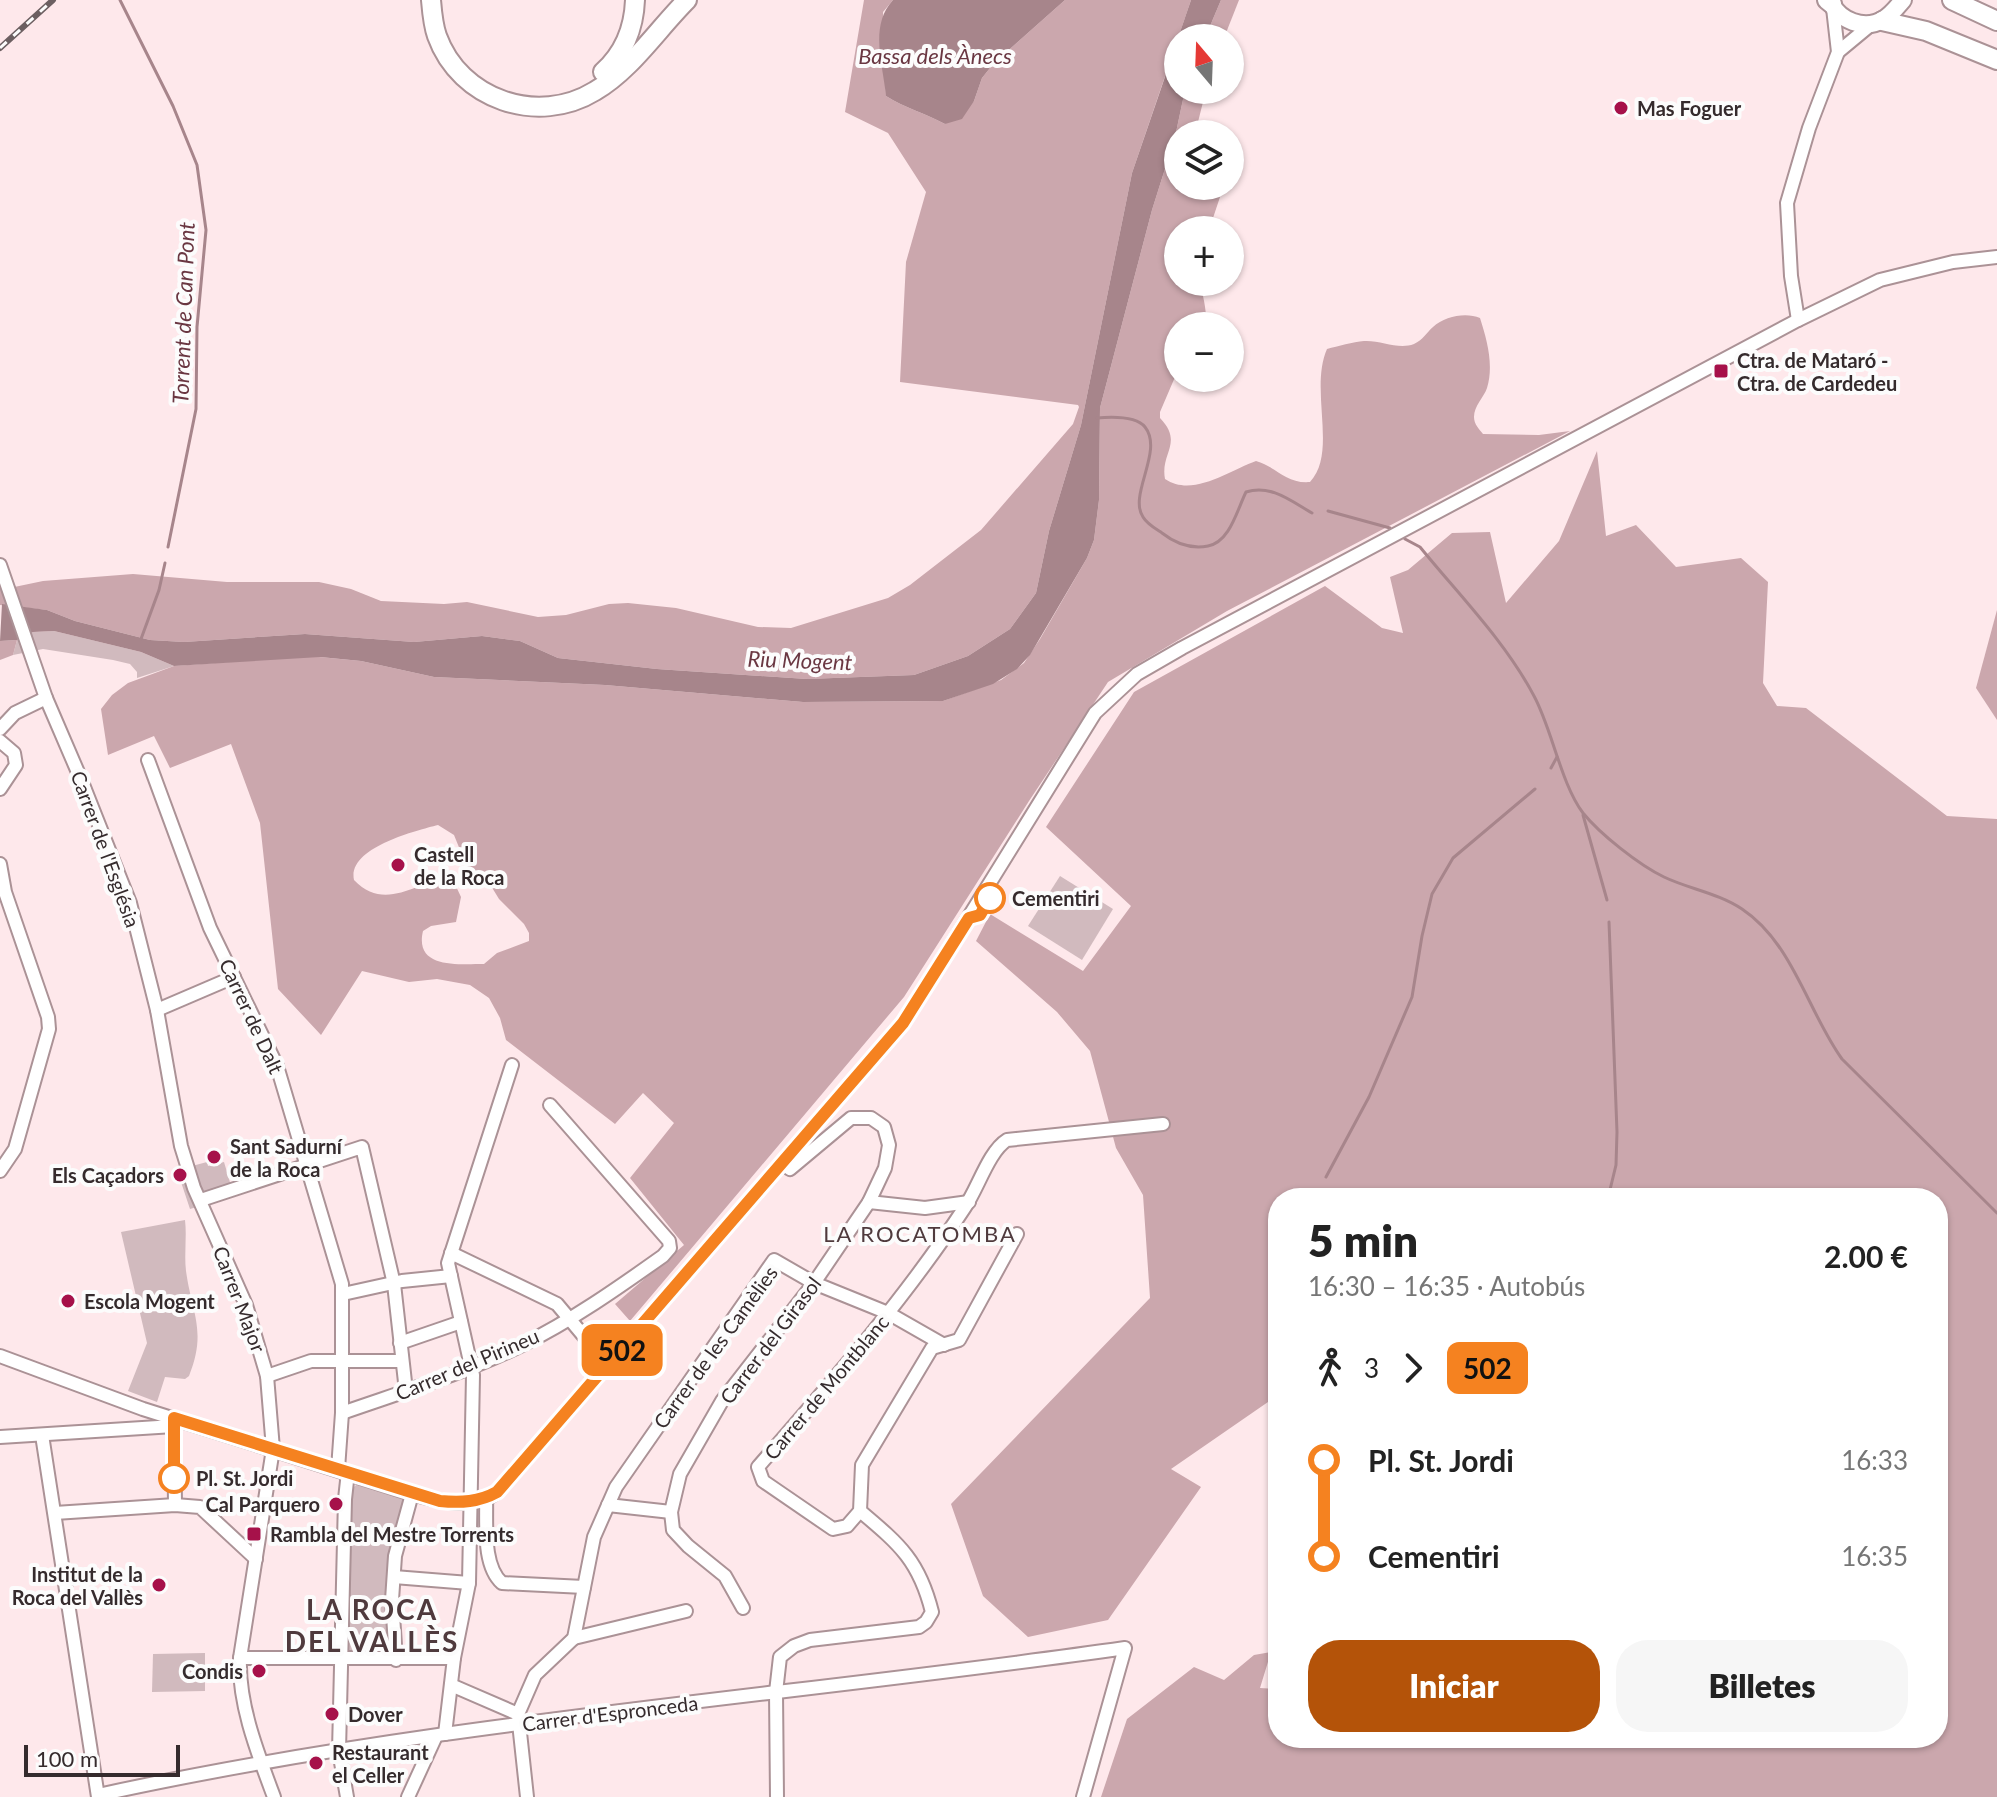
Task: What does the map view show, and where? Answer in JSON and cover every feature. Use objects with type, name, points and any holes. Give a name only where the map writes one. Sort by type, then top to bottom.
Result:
[{"type":"highway","points":[[431,0],[437,36],[454,68],[485,93],[514,105],[534,107],[577,100],[605,84],[687,0]]},
{"type":"highway","points":[[441,0],[451,41],[477,74],[507,91],[539,96],[579,87],[611,64],[629,32],[635,0]]},
{"type":"highway","points":[[1952,0],[1997,21]]},
{"type":"highway","points":[[1981,0],[1997,8]]},
{"type":"highway","points":[[1878,22],[1926,31],[1997,60]]},
{"type":"main road","points":[[1831,3],[1850,22],[1878,22],[1903,0]]},
{"type":"street","points":[[1831,3],[1838,52]]},
{"type":"street","points":[[1798,320],[1791,276],[1787,203],[1809,128],[1838,52],[1850,39],[1878,22]]},
{"type":"street","points":[[0,1356],[174,1422],[273,1449],[412,1494],[440,1501],[471,1502],[497,1492],[903,1023],[1095,713],[1122,685],[1182,648],[1798,320],[1880,280],[1953,262],[1997,257]]},
{"type":"street","name":"Carrer de l'Església","points":[[0,565],[46,698],[130,903],[157,1010],[181,1146],[198,1194]]},
{"type":"street","points":[[0,729],[15,713],[46,698]]},
{"type":"street","points":[[0,741],[14,753],[16,765],[0,789]]},
{"type":"street","name":"Carrer de Dalt","points":[[148,760],[210,928],[277,1066],[343,1294],[339,1751],[347,1797]]},
{"type":"street","points":[[0,864],[5,892],[48,1017],[49,1029],[15,1149],[0,1171]]},
{"type":"street","points":[[157,1010],[234,977]]},
{"type":"street","points":[[408,1797],[441,1735],[469,1583],[473,1375],[448,1263],[512,1065]]},
{"type":"street","name":"Carrer del Pirineu","points":[[342,1413],[522,1345],[608,1294],[670,1248],[669,1241],[550,1105]]},
{"type":"street","name":"Carrer del Girasol","points":[[671,1512],[680,1474],[722,1401],[814,1283],[869,1202],[885,1168],[889,1145],[884,1127],[871,1118],[851,1118],[790,1169],[783,1164]]},
{"type":"street","name":"Carrer de Montblanc","points":[[860,1511],[847,1526],[833,1529],[763,1481],[758,1467],[929,1263],[969,1202],[997,1146],[1007,1140],[1163,1124]]},
{"type":"street","points":[[198,1194],[362,1147],[394,1284],[406,1391]]},
{"type":"street","name":"Carrer Major","points":[[198,1194],[246,1305],[267,1376],[273,1449],[239,1679],[261,1762],[274,1797]]},
{"type":"street","points":[[869,1202],[925,1208],[969,1202]]},
{"type":"street","points":[[777,1797],[776,1692],[780,1657],[794,1646],[810,1640],[919,1627],[932,1612],[919,1572],[902,1547],[860,1511],[862,1465],[932,1348],[959,1340],[1017,1234]]},
{"type":"street","points":[[451,1253],[557,1304],[608,1365]]},
{"type":"street","name":"Carrer de les Camèlies","points":[[574,1638],[594,1537],[616,1487],[774,1260],[814,1283],[888,1313],[944,1345]]},
{"type":"street","points":[[343,1294],[402,1281],[451,1276]]},
{"type":"street","points":[[400,1343],[461,1322]]},
{"type":"street","points":[[267,1376],[311,1361],[402,1361]]},
{"type":"street","points":[[0,1437],[174,1422]]},
{"type":"street","points":[[174,1422],[175,1505]]},
{"type":"street","points":[[42,1435],[98,1796]]},
{"type":"street","points":[[396,1660],[392,1600],[395,1556],[412,1494]]},
{"type":"street","points":[[486,1498],[493,1576],[502,1583],[584,1587]]},
{"type":"street","points":[[55,1513],[175,1505],[200,1507],[256,1559]]},
{"type":"street","points":[[608,1505],[671,1512],[673,1530],[725,1576],[743,1608]]},
{"type":"street","points":[[394,1577],[469,1583]]},
{"type":"street","points":[[527,1797],[518,1720],[535,1675],[574,1638],[686,1611]]},
{"type":"street","name":"Carrer d'Espronceda","points":[[98,1796],[261,1762],[518,1720],[776,1692],[1125,1648],[1083,1797]]},
{"type":"street","points":[[240,1658],[454,1658]]},
{"type":"street","points":[[451,1685],[518,1720]]},
{"type":"shaded area","points":[[864,0],[893,0],[883,12],[886,96],[945,124],[974,101],[982,78],[994,63],[1065,0],[1191,0],[1183,24],[1164,24],[1164,79],[1132,173],[1081,425],[1049,531],[1036,593],[1010,629],[968,656],[914,675],[807,679],[657,669],[558,658],[520,641],[482,636],[414,642],[305,634],[184,642],[150,640],[75,621],[47,610],[0,605],[0,590],[43,581],[133,574],[227,582],[319,582],[351,589],[381,601],[467,602],[538,617],[628,603],[676,608],[758,627],[791,628],[888,598],[910,585],[981,530],[1073,424],[1079,407],[900,382],[906,262],[926,192],[888,133],[845,112]]},
{"type":"shaded area","points":[[1221,0],[1239,0],[1230,24],[1211,24]]},
{"type":"shaded area","points":[[1182,104],[1202,104],[1198,120],[1179,120]]},
{"type":"shaded area","points":[[1164,172],[1164,200],[1219,200],[1214,216],[1164,216],[1164,296],[1203,296],[1205,312],[1164,312],[1164,392],[1169,392],[1160,418],[1167,427],[1171,441],[1165,462],[1165,479],[1176,484],[1199,484],[1256,461],[1288,478],[1310,482],[1322,454],[1321,383],[1327,349],[1364,341],[1408,346],[1443,320],[1462,315],[1480,318],[1489,353],[1489,379],[1474,417],[1483,434],[1539,435],[1570,431],[1227,611],[1108,682],[904,997],[630,1321],[615,1304],[684,1245],[630,1178],[674,1123],[643,1093],[615,1124],[506,1040],[500,1018],[489,998],[470,985],[437,979],[409,982],[362,971],[321,1035],[278,989],[260,823],[231,744],[170,768],[154,736],[108,755],[101,709],[112,695],[128,683],[174,666],[309,656],[361,661],[434,677],[605,685],[803,702],[943,701],[1001,680],[1024,663],[1040,639],[1087,558],[1094,540],[1099,500],[1100,408]],"holes":[[[438,825],[454,835],[467,867],[488,881],[499,899],[529,933],[529,941],[497,953],[484,964],[441,962],[425,952],[423,931],[431,926],[456,922],[461,897],[454,882],[432,882],[395,894],[381,895],[354,880],[355,869],[371,850]]]},
{"type":"shaded area","points":[[1597,451],[1606,536],[1636,525],[1676,567],[1741,558],[1768,582],[1763,683],[1777,706],[1806,708],[1947,816],[1997,819],[1997,1797],[1101,1797],[1127,1719],[1194,1667],[1224,1680],[1254,1655],[1268,1653],[1260,1688],[1268,1688],[1268,1748],[1948,1748],[1948,1188],[1268,1188],[1268,1402],[1171,1469],[1201,1487],[1108,1620],[1028,1637],[983,1596],[951,1504],[1150,1298],[1143,1195],[1116,1148],[1090,1051],[1057,1012],[976,941],[990,914],[1083,971],[1131,906],[1046,827],[1134,692],[1325,586],[1382,628],[1403,633],[1390,577],[1408,570],[1452,533],[1490,532],[1506,603],[1559,541]]},
{"type":"shaded area","points":[[1997,610],[1997,720],[1976,688]]},
{"type":"shaded area","points":[[54,631],[141,652],[174,666],[137,678],[137,672],[130,664],[113,660],[43,649],[13,655],[17,640],[33,632]]},
{"type":"shaded area","points":[[17,640],[13,655],[0,660],[0,641]]},
{"type":"shaded area","points":[[1060,876],[1113,909],[1082,960],[1028,926]]},
{"type":"shaded area","points":[[207,1162],[208,1166],[224,1162],[234,1196],[190,1209],[177,1170]]},
{"type":"shaded area","points":[[185,1220],[186,1271],[198,1334],[197,1347],[189,1376],[185,1379],[165,1377],[157,1402],[128,1391],[147,1343],[121,1232]]},
{"type":"shaded area","points":[[357,1484],[410,1499],[395,1556],[392,1658],[343,1656],[349,1492]]},
{"type":"shaded area","points":[[205,1653],[205,1691],[152,1692],[153,1654]]},
{"type":"water","name":"Bassa dels Ànecs","points":[[893,0],[1065,0],[994,63],[982,78],[974,101],[962,119],[945,124],[886,96],[879,33],[881,21]]},
{"type":"water","points":[[1191,0],[1221,0],[1211,24],[1183,24]]},
{"type":"water","points":[[1164,80],[1164,104],[1182,104],[1179,120],[1164,120],[1164,172],[1100,408],[1099,500],[1094,540],[1087,558],[1030,655],[1017,669],[993,684],[943,701],[803,702],[605,685],[434,677],[361,661],[320,657],[174,666],[141,652],[54,631],[33,632],[17,640],[0,641],[2,604],[47,610],[75,621],[150,640],[184,642],[305,634],[414,642],[482,636],[520,641],[558,658],[657,669],[807,679],[914,675],[968,656],[1010,629],[1036,593],[1049,531],[1081,425],[1132,173]]},
{"type":"waterway","name":"Torrent de Can Pont","points":[[120,0],[173,106],[197,165],[206,230],[197,327],[196,409],[168,547]]},
{"type":"waterway","points":[[1097,418],[1129,419],[1145,427],[1151,448],[1140,508],[1149,524],[1178,543],[1196,547],[1216,543],[1232,524],[1246,492],[1272,492],[1312,513]]},
{"type":"waterway","points":[[1328,511],[1390,528]]},
{"type":"waterway","points":[[1405,539],[1420,547],[1495,637],[1522,676],[1540,709],[1575,801],[1590,821],[1654,872],[1733,904],[1760,923],[1787,959],[1842,1059],[1997,1213]]},
{"type":"waterway","name":"Torrent de Can Pont","points":[[141,639],[159,590],[165,563]]},
{"type":"waterway","points":[[1551,768],[1557,757]]},
{"type":"waterway","points":[[1326,1177],[1369,1097],[1412,997],[1432,894],[1453,858],[1535,789]]},
{"type":"waterway","points":[[1583,815],[1607,900]]},
{"type":"waterway","points":[[1609,922],[1617,1132],[1616,1165],[1610,1188]]},
{"type":"railway","points":[[0,48],[53,0]]},
{"type":"bus line","name":"502","points":[[174,1478],[174,1418],[440,1501],[471,1502],[497,1492],[903,1023],[969,918],[980,915],[990,898]]},
{"type":"place","name":"Mas Foguer","points":[[1621,108]]},
{"type":"place","name":"Ctra. de Mataró - Ctra. de Cardedeu","points":[[1721,371]]},
{"type":"place","name":"Castell de la Roca","points":[[398,865]]},
{"type":"place","name":"Cementiri","points":[[990,898]]},
{"type":"place","name":"Sant Sadurní de la Roca","points":[[214,1157]]},
{"type":"place","name":"Els Caçadors","points":[[180,1175]]},
{"type":"place","name":"Escola Mogent","points":[[68,1301]]},
{"type":"place","name":"Pl. St. Jordi","points":[[174,1478]]},
{"type":"place","name":"Cal Parquero","points":[[336,1504]]},
{"type":"place","name":"Rambla del Mestre Torrents","points":[[254,1534]]},
{"type":"place","name":"Institut de la Roca del Vallès","points":[[159,1585]]},
{"type":"place","name":"Condis","points":[[259,1671]]},
{"type":"place","name":"Dover","points":[[332,1714]]},
{"type":"place","name":"Restaurant el Celler","points":[[316,1763]]},
{"type":"district","name":"LA ROCATOMBA","points":[[920,1233]]},
{"type":"district","name":"LA ROCA DEL VALLÈS","points":[[372,1625]]},
{"type":"water label","name":"Riu Mogent","points":[[800,660]]}]
